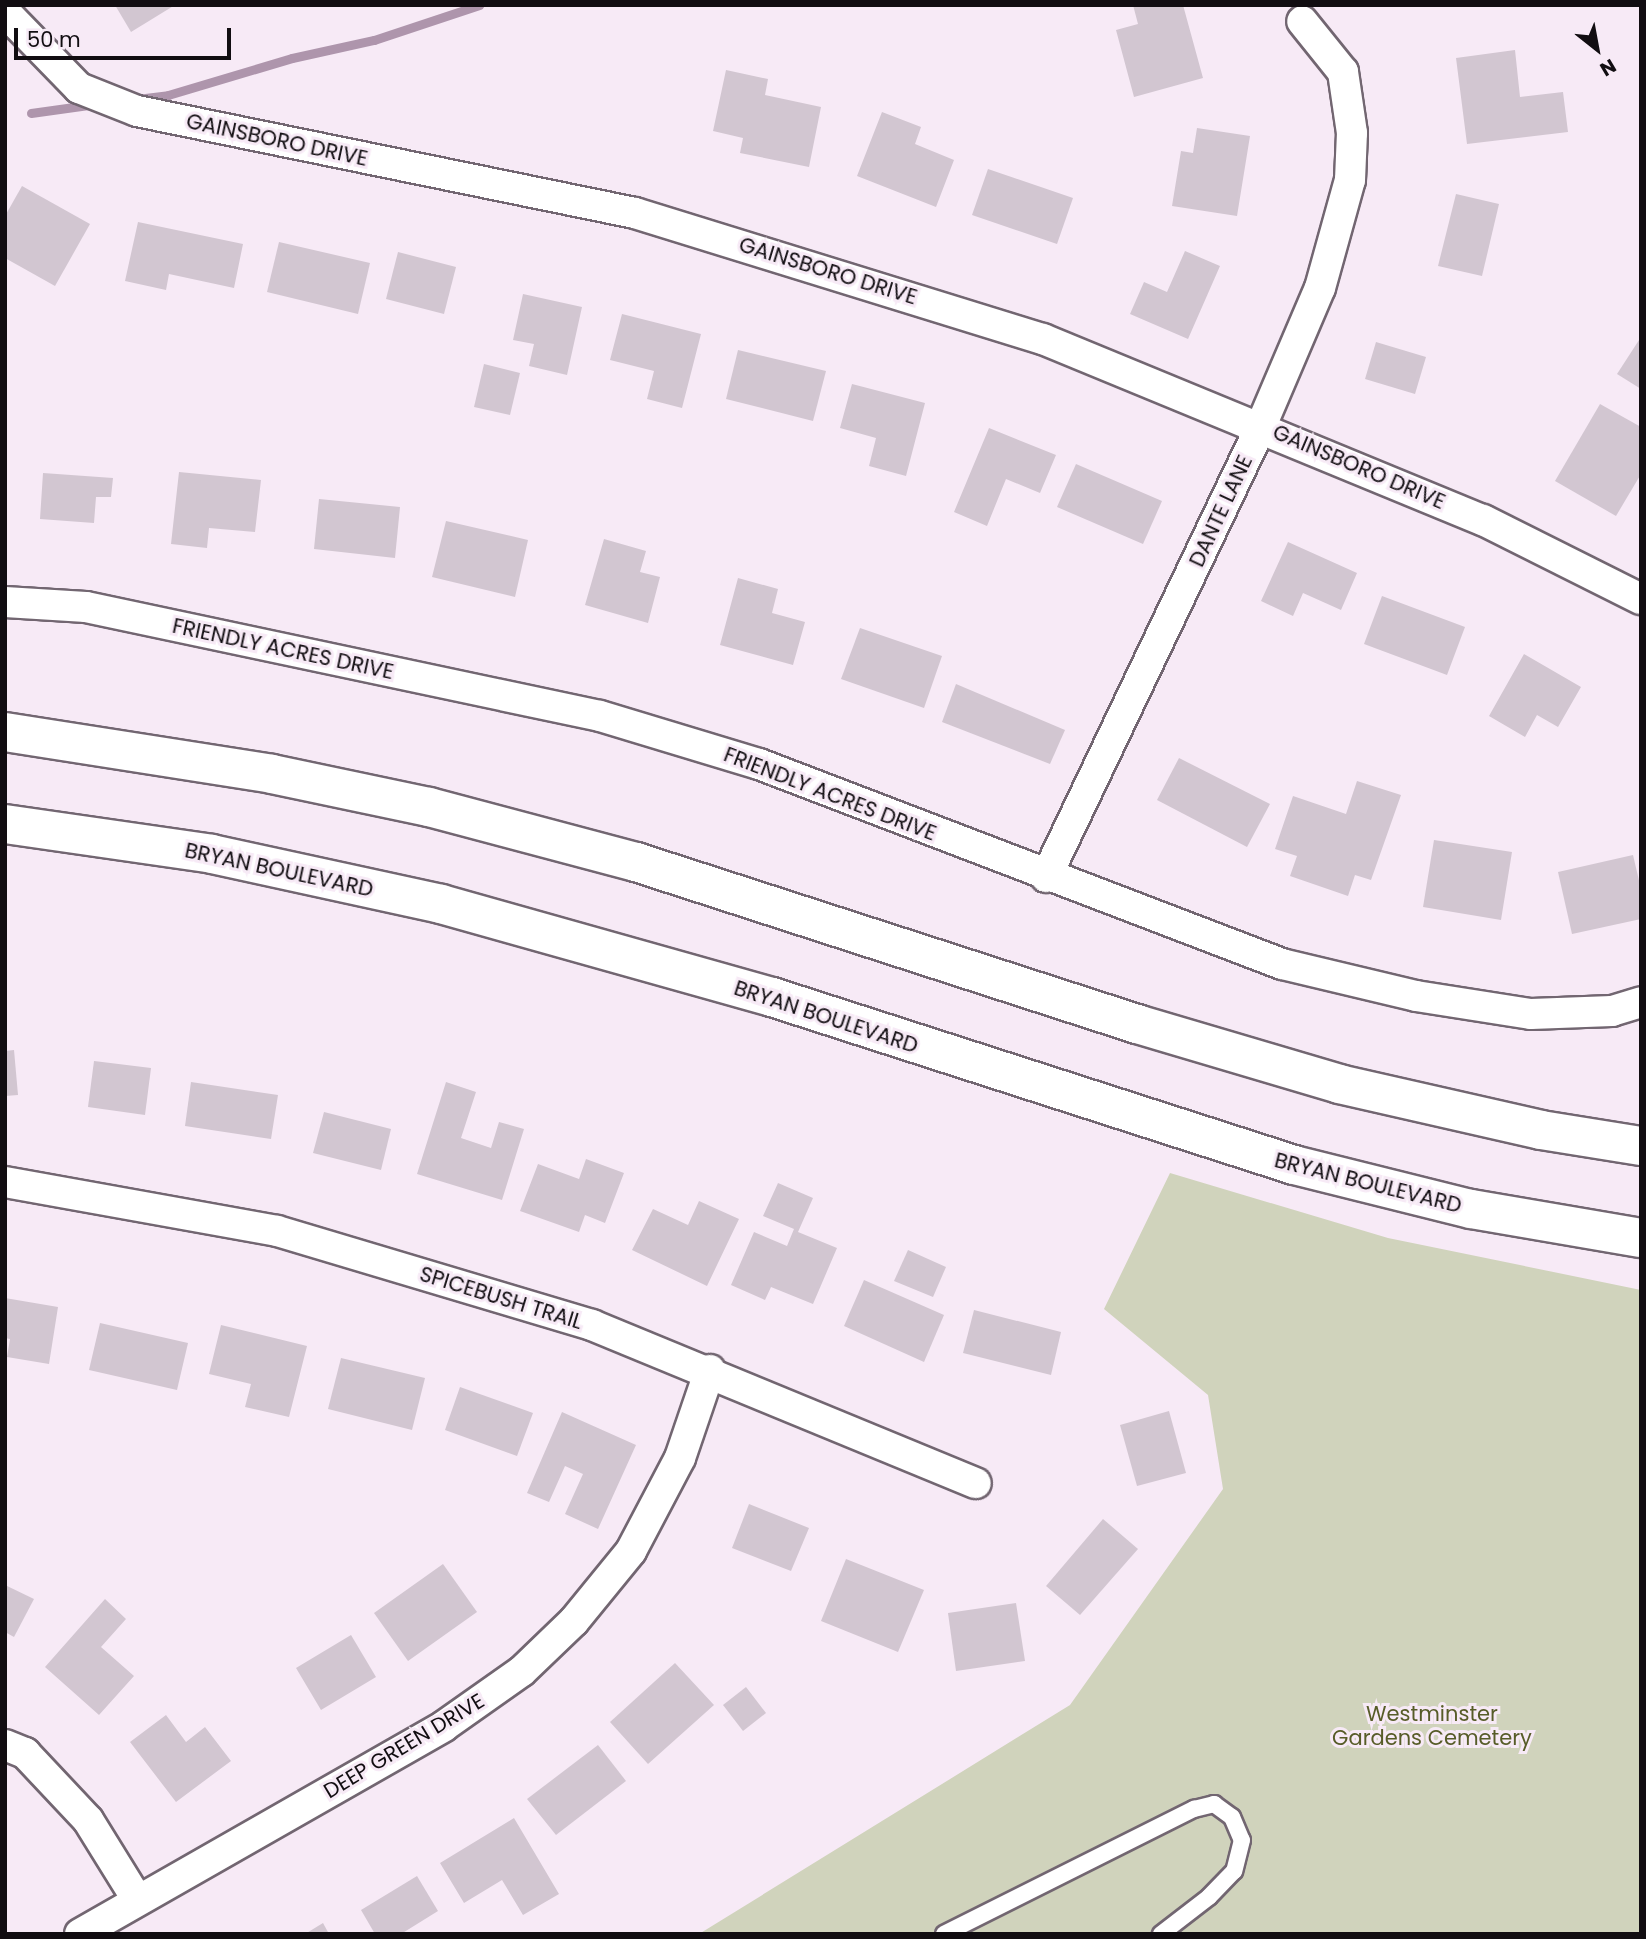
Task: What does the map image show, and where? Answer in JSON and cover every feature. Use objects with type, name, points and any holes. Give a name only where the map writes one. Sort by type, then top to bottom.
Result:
[{"type":"highway","points":[[5,733],[272,774],[441,810],[676,873],[1137,1024],[1339,1084],[1500,1121],[1641,1146]]},
{"type":"highway","name":"BRYAN BOULEVARD","points":[[5,824],[125,839],[212,854],[468,912],[772,997],[1308,1169],[1471,1209],[1641,1238]]},
{"type":"highway","points":[[5,845],[125,839]]},
{"type":"street","name":"GAINSBORO DRIVE","points":[[5,12],[79,88],[137,111],[635,213],[1043,339],[1261,426],[1483,520],[1641,600]]},
{"type":"street","name":"DANTE LANE","points":[[1046,877],[1261,426],[1320,288],[1350,180],[1352,133],[1343,72],[1302,21]]},
{"type":"street","name":"FRIENDLY ACRES DRIVE","points":[[5,602],[86,607],[600,716],[759,764],[1046,877],[1282,964],[1416,996],[1531,1014],[1612,1011],[1641,1002]]},
{"type":"street","name":"SPICEBUSH TRAIL","points":[[5,1182],[277,1231],[592,1325],[710,1370],[976,1483]]},
{"type":"street","name":"DEEP GREEN DRIVE","points":[[80,1934],[137,1899],[444,1726],[522,1671],[574,1621],[631,1551],[680,1458],[710,1370]]},
{"type":"street","points":[[5,1745],[25,1754],[88,1820],[137,1899]]},
{"type":"lane","points":[[944,1934],[1194,1809],[1214,1804],[1232,1817],[1242,1840],[1234,1871],[1209,1897],[1161,1934]]},
{"type":"green space","name":"Westminster Gardens Cemetery","points":[[1170,1173],[1388,1238],[1641,1290],[1641,1934],[699,1934],[1070,1705],[1223,1489],[1208,1395],[1104,1309]]},
{"type":"building","points":[[115,5],[175,5],[131,32]]},
{"type":"building","points":[[1133,5],[1183,5],[1203,78],[1134,97],[1116,30],[1138,24]]},
{"type":"building","points":[[1515,50],[1520,97],[1563,92],[1568,132],[1467,144],[1456,58]]},
{"type":"building","points":[[726,70],[768,79],[765,95],[821,107],[809,167],[740,153],[743,138],[713,131]]},
{"type":"building","points":[[882,112],[921,127],[915,144],[954,160],[936,207],[857,176]]},
{"type":"building","points":[[1197,128],[1250,136],[1237,216],[1172,206],[1181,151],[1193,153]]},
{"type":"building","points":[[988,169],[1073,198],[1057,244],[972,215]]},
{"type":"building","points":[[22,186],[90,224],[55,286],[5,258],[5,216]]},
{"type":"building","points":[[1456,194],[1499,204],[1482,276],[1438,266]]},
{"type":"building","points":[[138,222],[243,244],[234,288],[169,274],[166,290],[125,281]]},
{"type":"building","points":[[279,242],[370,263],[358,314],[267,292]]},
{"type":"building","points":[[1185,251],[1220,266],[1188,339],[1130,314],[1144,282],[1167,292]]},
{"type":"building","points":[[398,252],[456,267],[444,314],[386,299]]},
{"type":"building","points":[[523,294],[582,307],[567,375],[529,366],[534,344],[513,340]]},
{"type":"building","points":[[622,314],[701,334],[682,408],[647,399],[654,371],[610,360]]},
{"type":"building","points":[[1641,337],[1641,389],[1617,374]]},
{"type":"building","points":[[1376,342],[1426,357],[1415,394],[1365,379]]},
{"type":"building","points":[[738,350],[826,371],[813,421],[726,399]]},
{"type":"building","points":[[484,364],[520,373],[510,415],[474,407]]},
{"type":"building","points":[[852,384],[925,403],[906,476],[869,466],[876,438],[840,428]]},
{"type":"building","points":[[1600,404],[1641,427],[1641,474],[1616,516],[1555,481]]},
{"type":"building","points":[[989,428],[1056,455],[1040,493],[1006,479],[987,526],[954,512]]},
{"type":"building","points":[[1076,464],[1162,501],[1143,544],[1057,507]]},
{"type":"building","points":[[179,472],[261,480],[255,532],[209,528],[207,548],[171,544]]},
{"type":"building","points":[[43,473],[113,478],[111,497],[96,497],[94,523],[40,519]]},
{"type":"building","points":[[319,499],[400,507],[395,558],[314,549]]},
{"type":"building","points":[[446,521],[528,540],[515,597],[432,577]]},
{"type":"building","points":[[604,539],[646,551],[640,572],[660,577],[648,623],[585,605]]},
{"type":"building","points":[[1288,542],[1357,573],[1341,610],[1303,593],[1293,616],[1261,601]]},
{"type":"building","points":[[738,578],[778,589],[772,613],[805,622],[793,665],[720,645]]},
{"type":"building","points":[[1382,596],[1465,627],[1447,675],[1364,644]]},
{"type":"building","points":[[860,628],[942,656],[924,708],[841,679]]},
{"type":"building","points":[[1524,654],[1581,687],[1558,727],[1537,715],[1525,737],[1489,716]]},
{"type":"building","points":[[956,684],[1065,730],[1050,764],[942,722]]},
{"type":"building","points":[[1179,758],[1270,804],[1247,847],[1157,800]]},
{"type":"building","points":[[1357,781],[1401,795],[1371,880],[1355,875],[1348,896],[1290,876],[1297,856],[1275,849],[1293,796],[1346,814]]},
{"type":"building","points":[[1434,840],[1512,852],[1501,920],[1423,907]]},
{"type":"building","points":[[1633,855],[1641,889],[1641,919],[1572,934],[1558,872]]},
{"type":"building","points":[[14,1050],[18,1095],[5,1096],[5,1051]]},
{"type":"building","points":[[94,1061],[151,1068],[145,1115],[88,1107]]},
{"type":"building","points":[[191,1082],[278,1095],[271,1139],[185,1126]]},
{"type":"building","points":[[446,1082],[476,1092],[461,1138],[491,1148],[499,1122],[524,1129],[502,1200],[417,1174]]},
{"type":"building","points":[[324,1112],[391,1129],[381,1170],[313,1153]]},
{"type":"building","points":[[586,1159],[624,1173],[605,1223],[585,1215],[579,1232],[520,1211],[538,1164],[579,1179]]},
{"type":"building","points":[[778,1183],[813,1198],[798,1232],[837,1248],[813,1304],[771,1287],[765,1300],[731,1285],[754,1232],[787,1246],[794,1229],[763,1216]]},
{"type":"building","points":[[699,1201],[739,1219],[707,1286],[632,1250],[653,1209],[688,1225]]},
{"type":"building","points":[[908,1250],[946,1267],[933,1297],[894,1281]]},
{"type":"building","points":[[864,1280],[944,1315],[924,1362],[844,1326]]},
{"type":"building","points":[[5,1298],[58,1307],[49,1364],[7,1357],[10,1339],[5,1338]]},
{"type":"building","points":[[974,1310],[1061,1332],[1051,1375],[963,1353]]},
{"type":"building","points":[[100,1323],[188,1343],[177,1390],[89,1370]]},
{"type":"building","points":[[221,1325],[307,1346],[289,1417],[245,1407],[251,1384],[209,1374]]},
{"type":"building","points":[[341,1358],[425,1378],[412,1430],[328,1409]]},
{"type":"building","points":[[460,1387],[533,1413],[517,1456],[445,1430]]},
{"type":"building","points":[[1169,1411],[1186,1473],[1137,1486],[1120,1425]]},
{"type":"building","points":[[562,1412],[636,1445],[598,1529],[565,1514],[583,1474],[565,1466],[549,1502],[527,1493]]},
{"type":"building","points":[[749,1504],[809,1528],[791,1571],[732,1548]]},
{"type":"building","points":[[1103,1519],[1138,1549],[1080,1615],[1046,1586]]},
{"type":"building","points":[[846,1559],[924,1590],[898,1652],[821,1621]]},
{"type":"building","points":[[443,1564],[477,1612],[408,1661],[374,1613]]},
{"type":"building","points":[[5,1585],[34,1599],[14,1637],[5,1632]]},
{"type":"building","points":[[105,1599],[126,1619],[101,1647],[134,1676],[99,1715],[45,1667]]},
{"type":"building","points":[[1016,1603],[1025,1661],[956,1671],[948,1613]]},
{"type":"building","points":[[351,1635],[376,1677],[321,1710],[296,1668]]},
{"type":"building","points":[[675,1663],[714,1705],[648,1764],[610,1722]]},
{"type":"building","points":[[746,1687],[766,1713],[743,1731],[723,1705]]},
{"type":"building","points":[[166,1715],[186,1742],[205,1727],[231,1761],[176,1802],[130,1742]]},
{"type":"building","points":[[598,1745],[626,1781],[556,1835],[527,1799]]},
{"type":"building","points":[[514,1818],[559,1894],[523,1915],[502,1880],[464,1903],[440,1863]]},
{"type":"building","points":[[417,1876],[438,1911],[401,1934],[375,1934],[361,1910]]},
{"type":"building","points":[[323,1923],[329,1934],[305,1934]]},
{"type":"waterway","points":[[137,99],[168,95],[292,58],[374,40],[479,5]]},
{"type":"waterway","points":[[31,113],[95,104]]}]
